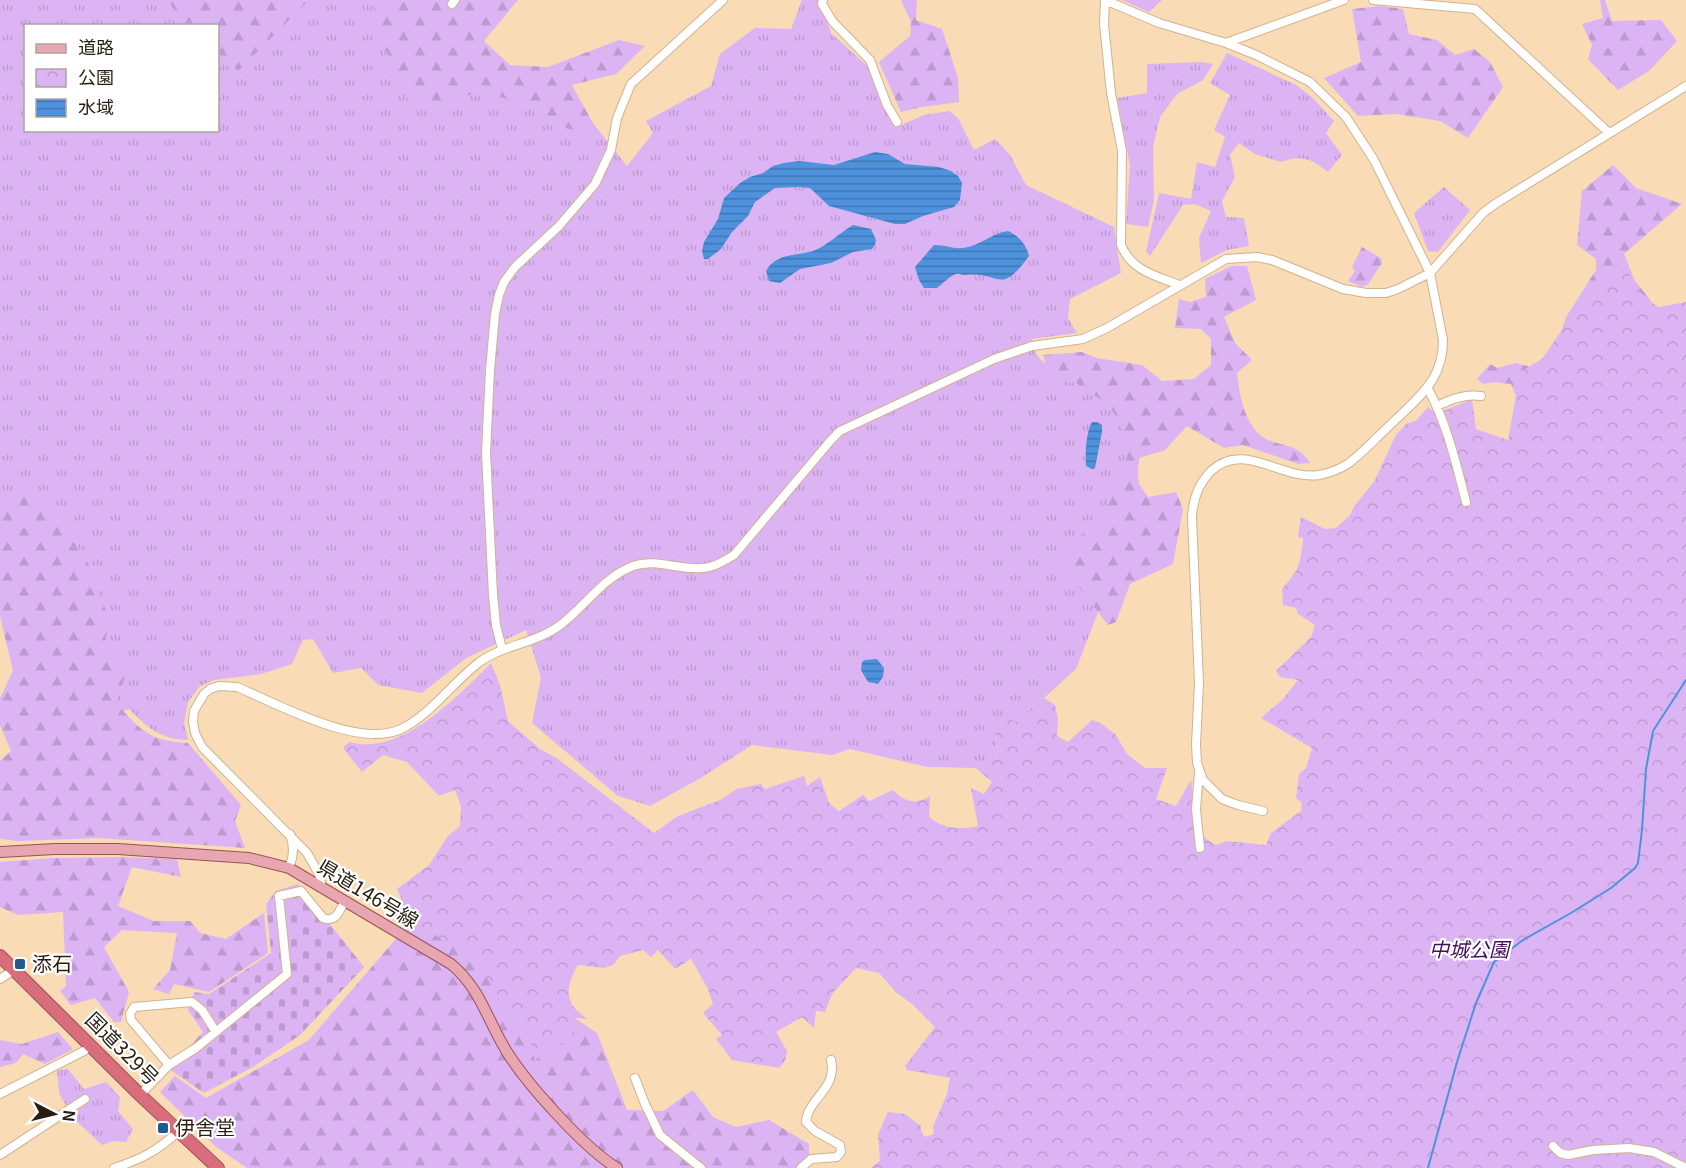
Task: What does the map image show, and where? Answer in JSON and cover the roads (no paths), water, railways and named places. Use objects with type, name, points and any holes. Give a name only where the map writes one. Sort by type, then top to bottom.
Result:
[{"type":"highway","name":"国道329号","points":[[1,958],[218,1168]]},
{"type":"main road","name":"県道146号線","points":[[0,852],[87,848],[149,850],[249,858],[289,868],[451,964],[462,974],[480,999],[507,1052],[535,1089],[586,1143],[617,1168]]},
{"type":"street","points":[[502,649],[496,625],[493,596],[486,453],[490,370],[499,295],[504,282],[515,267],[560,226],[595,184],[611,150],[617,118],[631,84],[723,0]]},
{"type":"street","points":[[823,0],[822,4],[833,22],[870,60],[887,105],[897,122]]},
{"type":"street","points":[[1179,285],[1133,265],[1126,257],[1121,245],[1122,151],[1111,93],[1104,24],[1105,0],[1159,23],[1226,43],[1256,55],[1310,82],[1346,117],[1374,160],[1430,273],[1442,331],[1443,349],[1438,369],[1427,387],[1349,463],[1332,472],[1304,476],[1258,461],[1240,459],[1222,463],[1199,486],[1193,506],[1192,533],[1199,683],[1196,744],[1200,772],[1196,809],[1200,848]]},
{"type":"street","points":[[1226,43],[1344,0]]},
{"type":"street","points":[[1373,0],[1475,9],[1608,132]]},
{"type":"street","points":[[322,888],[319,874],[307,853],[202,747],[193,722],[194,711],[204,694],[210,689],[219,686],[237,687],[338,729],[366,735],[386,734],[403,728],[429,710],[477,663],[502,649],[549,633],[562,624],[605,582],[633,566],[653,562],[701,568],[721,563],[734,555],[831,440],[840,431],[853,424],[994,359],[1032,346],[1083,339],[1107,328],[1226,259],[1257,256],[1343,289],[1366,293],[1386,293],[1412,285],[1430,273],[1483,213],[1608,132],[1686,86]]},
{"type":"street","points":[[1427,387],[1437,406],[1454,454],[1466,502]]},
{"type":"street","points":[[1437,406],[1458,397],[1481,396]]},
{"type":"street","points":[[1200,772],[1209,787],[1222,799],[1263,811]]},
{"type":"street","points":[[289,868],[294,849],[290,834]]},
{"type":"street","points":[[140,1095],[169,1065],[196,1048],[287,974],[279,896],[301,891],[323,918],[328,920],[337,916],[345,901]]},
{"type":"street","points":[[0,979],[14,970]]},
{"type":"street","points":[[169,1065],[131,1020],[130,1014],[134,1007],[192,1002],[202,1010],[216,1032]]},
{"type":"street","points":[[0,1094],[84,1051],[91,1045]]},
{"type":"street","points":[[801,1168],[811,1159],[837,1156],[841,1152],[840,1145],[816,1131],[806,1122],[806,1114],[818,1100],[831,1077],[833,1067],[831,1060]]},
{"type":"street","points":[[635,1078],[660,1135],[701,1168]]},
{"type":"street","points":[[0,1155],[85,1099]]},
{"type":"street","points":[[114,1168],[136,1165],[179,1131]]},
{"type":"street","points":[[1553,1146],[1560,1153],[1568,1155],[1593,1150],[1629,1148],[1654,1152],[1686,1168]]},
{"type":"water","points":[[875,152],[888,154],[905,164],[939,167],[951,171],[962,183],[960,200],[954,207],[905,224],[895,224],[829,206],[810,188],[775,188],[755,202],[748,216],[732,232],[721,249],[708,259],[704,259],[702,251],[704,242],[718,219],[724,198],[740,183],[773,166],[784,163],[799,161],[834,165]]},
{"type":"water","points":[[853,225],[871,229],[876,240],[872,249],[853,252],[831,263],[800,269],[780,283],[769,281],[766,271],[775,261],[818,249]]},
{"type":"water","points":[[1008,231],[1022,241],[1029,256],[1011,276],[999,279],[957,274],[951,276],[937,288],[924,288],[919,280],[915,267],[934,245],[963,248]]},
{"type":"water","points":[[1092,422],[1102,425],[1102,432],[1095,468],[1092,469],[1086,466],[1086,455],[1087,437]]},
{"type":"water","points":[[877,659],[884,668],[883,677],[878,684],[868,682],[861,670],[862,662]]},
{"type":"waterway","points":[[1428,1168],[1457,1062],[1476,1003],[1494,962],[1523,940],[1611,888],[1638,863],[1646,769],[1653,731],[1686,680]]},
{"type":"place","name":"添石","points":[[20,964]]},
{"type":"place","name":"伊舎堂","points":[[163,1128]]},
{"type":"park label","name":"中城公園","points":[[1469,950]]}]
